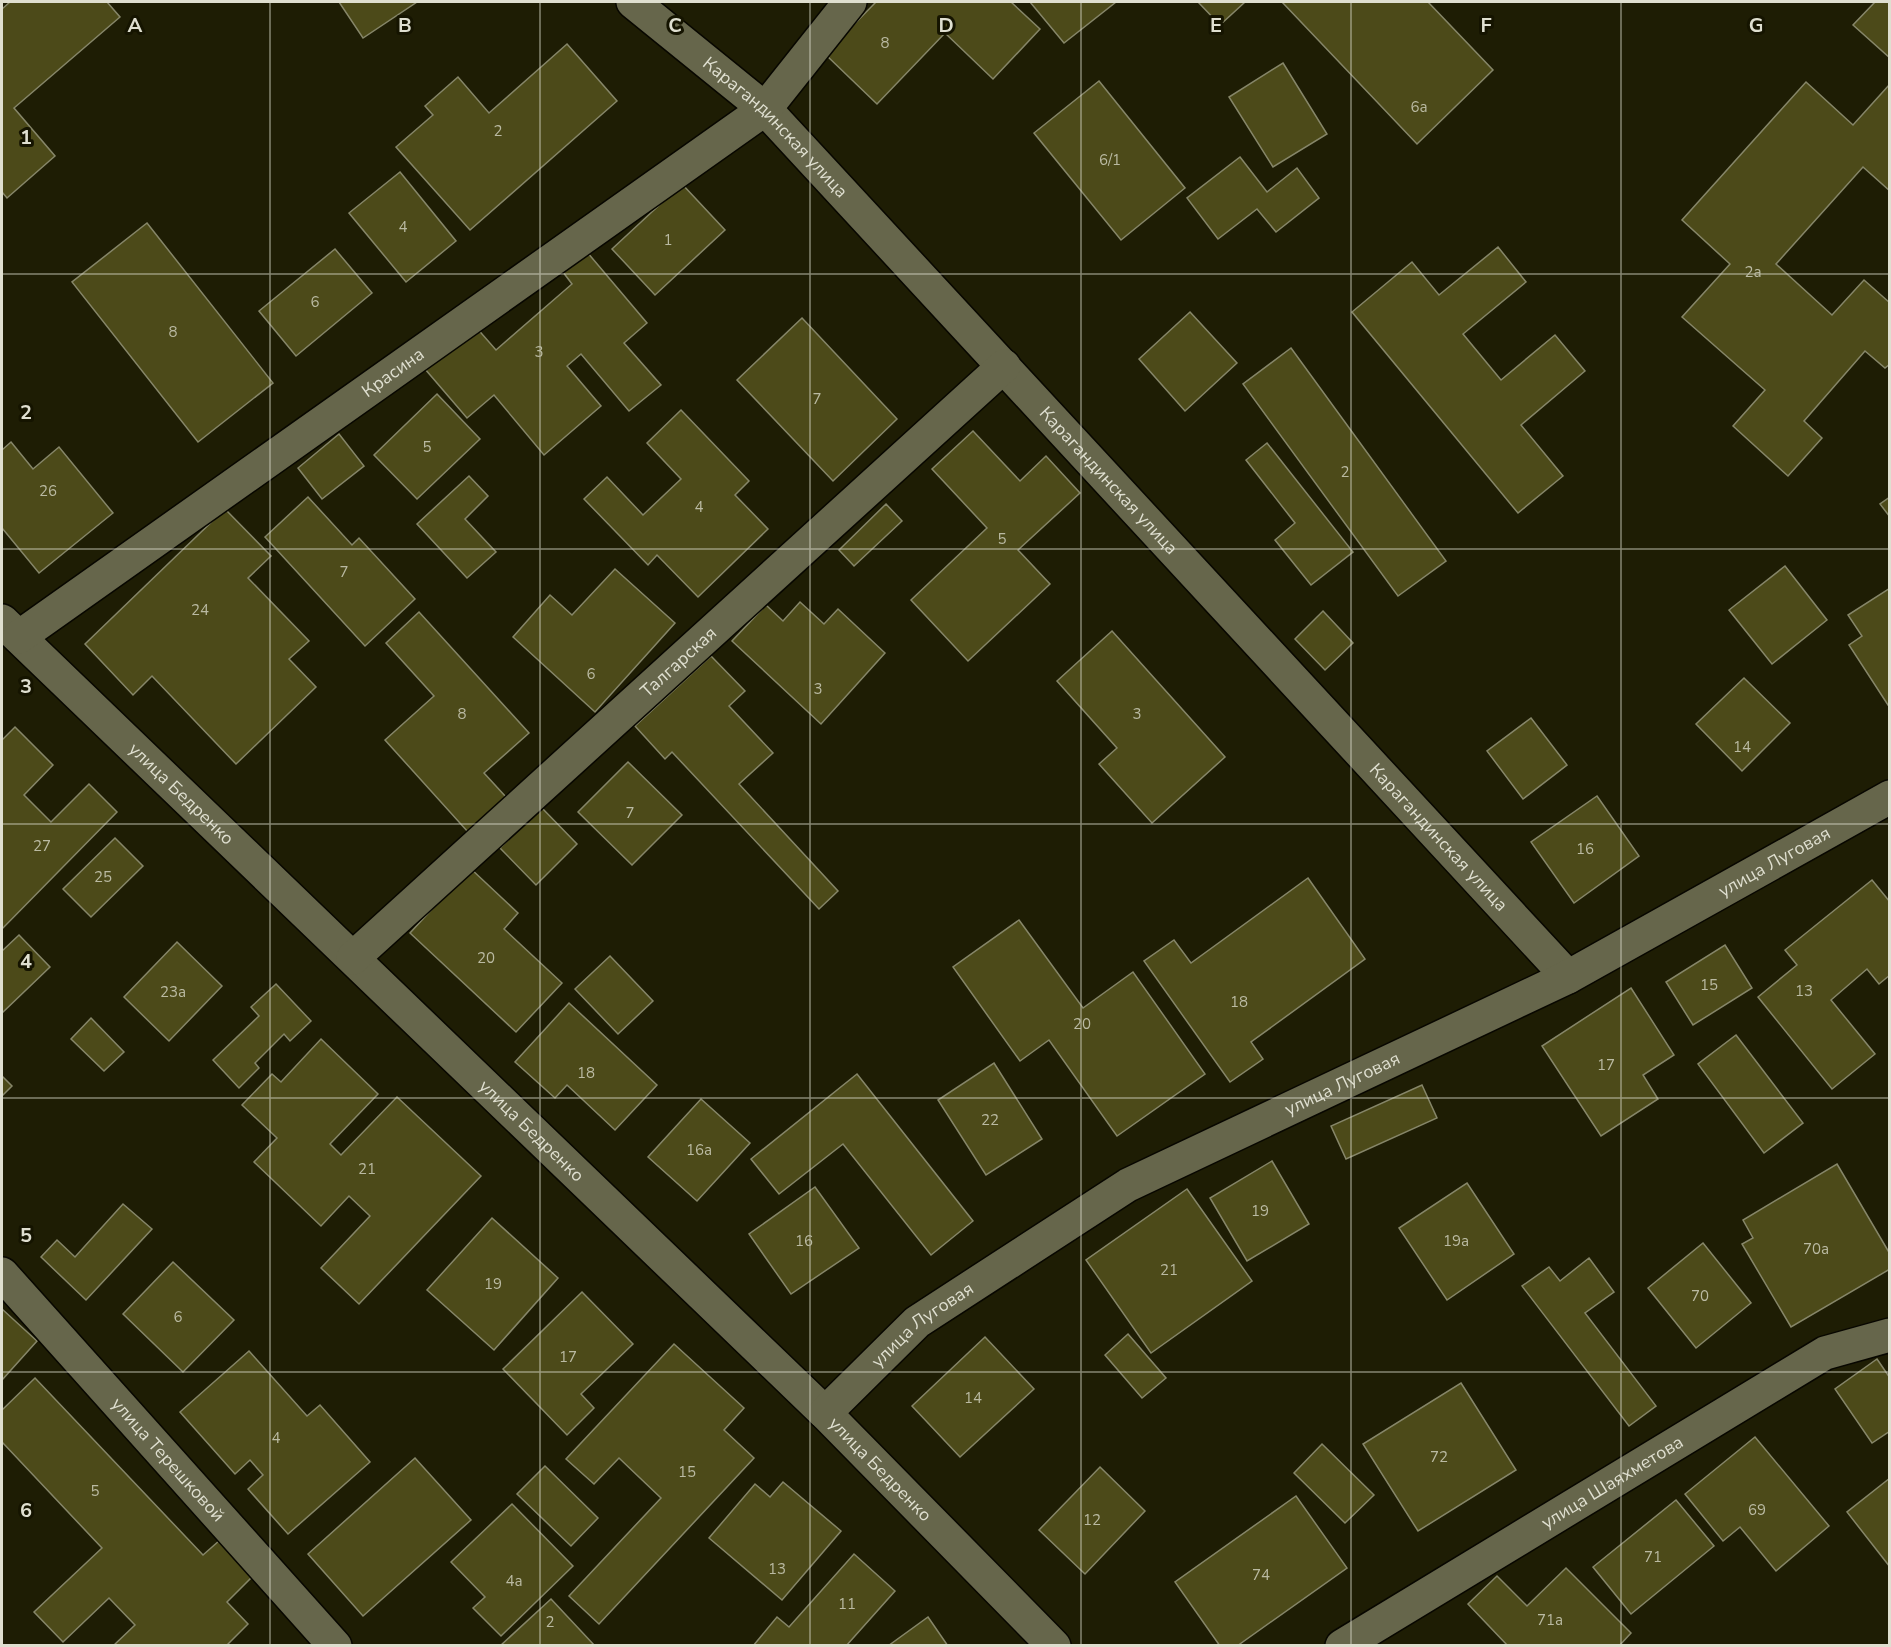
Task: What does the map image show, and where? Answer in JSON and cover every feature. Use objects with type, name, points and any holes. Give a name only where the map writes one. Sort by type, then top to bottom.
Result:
[{"type":"street","name":"Карагандинская улица","points":[[633,2],[765,109],[1568,977]]},
{"type":"street","name":"Красина","points":[[10,629],[765,109],[850,2]]},
{"type":"street","name":"Талгарская","points":[[352,958],[1004,366]]},
{"type":"street","name":"улица Бедренко","points":[[10,629],[825,1413],[1054,1646]]},
{"type":"street","name":"улица Луговая","points":[[825,1413],[917,1322],[1128,1185],[1568,977],[1890,797]]},
{"type":"street","name":"улица Терешковой","points":[[2,1274],[335,1646]]},
{"type":"street","name":"улица Шаяхметова","points":[[1342,1646],[1825,1353],[1890,1335]]},
{"type":"building","points":[[10,2],[107,2],[120,17],[14,108],[55,156],[7,198],[2,192],[2,9]]},
{"type":"building","points":[[339,2],[417,2],[363,38]]},
{"type":"building","points":[[876,2],[1011,2],[1040,29],[993,79],[945,33],[877,104],[825,54]]},
{"type":"building","points":[[1030,2],[1116,2],[1064,43]]},
{"type":"building","points":[[1198,2],[1245,2],[1220,25]]},
{"type":"building","points":[[1282,2],[1428,2],[1493,70],[1417,144]]},
{"type":"building","points":[[1875,2],[1890,2],[1890,58],[1853,25]]},
{"type":"building","points":[[567,44],[617,101],[470,230],[396,147],[433,115],[425,106],[458,77],[489,113]]},
{"type":"building","points":[[1283,63],[1327,134],[1273,167],[1229,97]]},
{"type":"building","points":[[1099,81],[1185,188],[1121,240],[1034,133]]},
{"type":"building","points":[[1806,82],[1853,125],[1890,84],[1890,191],[1863,167],[1776,264],[1832,315],[1864,280],[1890,303],[1890,364],[1885,368],[1865,351],[1804,421],[1822,438],[1788,476],[1733,426],[1765,390],[1682,317],[1730,264],[1682,220]]},
{"type":"building","points":[[1240,157],[1267,192],[1297,168],[1319,198],[1276,232],[1257,209],[1218,239],[1187,198]]},
{"type":"building","points":[[400,172],[456,241],[406,282],[349,213]]},
{"type":"building","points":[[682,184],[725,230],[655,295],[612,249]]},
{"type":"building","points":[[147,223],[273,383],[198,442],[72,282]]},
{"type":"building","points":[[1498,247],[1526,282],[1463,334],[1501,380],[1555,335],[1585,371],[1521,425],[1563,476],[1518,513],[1352,312],[1412,262],[1439,295]]},
{"type":"building","points":[[335,249],[372,293],[296,356],[259,311]]},
{"type":"building","points":[[587,252],[647,323],[624,343],[661,385],[629,411],[581,354],[567,366],[601,406],[544,455],[494,395],[467,418],[425,369],[475,326],[496,350],[572,284],[563,272]]},
{"type":"building","points":[[1190,312],[1237,363],[1185,411],[1139,359]]},
{"type":"building","points":[[802,318],[897,419],[833,481],[737,380]]},
{"type":"building","points":[[1291,348],[1446,561],[1398,596],[1243,384]]},
{"type":"building","points":[[437,394],[480,439],[417,499],[374,455]]},
{"type":"building","points":[[681,410],[749,481],[735,495],[768,529],[698,597],[657,555],[648,565],[584,499],[607,477],[643,515],[681,479],[647,443]]},
{"type":"building","points":[[973,431],[1020,481],[1046,456],[1080,493],[1018,550],[1050,584],[968,661],[911,600],[987,528],[932,469]]},
{"type":"building","points":[[339,434],[364,466],[322,499],[298,468]]},
{"type":"building","points":[[11,442],[33,469],[59,447],[113,513],[39,573],[2,528],[2,450]]},
{"type":"building","points":[[1267,443],[1353,552],[1311,585],[1275,540],[1295,523],[1246,460]]},
{"type":"building","points":[[469,476],[488,496],[465,519],[496,552],[467,578],[417,524]]},
{"type":"building","points":[[308,497],[352,545],[359,538],[415,599],[365,646],[265,537]]},
{"type":"building","points":[[1890,497],[1890,517],[1880,504]]},
{"type":"building","points":[[886,504],[902,521],[854,566],[839,550]]},
{"type":"building","points":[[225,509],[271,556],[248,578],[309,641],[289,659],[316,687],[236,764],[152,676],[133,695],[85,644]]},
{"type":"building","points":[[1785,566],[1827,620],[1772,664],[1729,610]]},
{"type":"building","points":[[615,569],[675,623],[595,712],[513,637],[550,595],[572,615]]},
{"type":"building","points":[[1890,588],[1890,704],[1888,705],[1849,645],[1862,636],[1848,615]]},
{"type":"building","points":[[800,602],[824,624],[838,609],[885,653],[821,724],[732,641],[766,605],[783,621]]},
{"type":"building","points":[[1323,611],[1353,643],[1325,670],[1295,639]]},
{"type":"building","points":[[419,612],[529,733],[484,773],[506,797],[468,832],[385,740],[434,696],[386,643]]},
{"type":"building","points":[[1112,631],[1225,757],[1152,823],[1099,764],[1117,748],[1057,681]]},
{"type":"building","points":[[711,656],[745,691],[729,706],[773,753],[739,784],[838,891],[819,909],[672,752],[665,759],[635,726]]},
{"type":"building","points":[[1744,678],[1790,723],[1742,771],[1696,724]]},
{"type":"building","points":[[1531,718],[1567,765],[1523,799],[1487,751]]},
{"type":"building","points":[[15,727],[53,765],[24,795],[51,822],[89,784],[117,812],[2,929],[2,740]]},
{"type":"building","points":[[628,762],[682,815],[632,865],[578,812]]},
{"type":"building","points":[[1597,796],[1639,856],[1574,903],[1531,842]]},
{"type":"building","points":[[541,807],[577,844],[536,885],[500,848]]},
{"type":"building","points":[[115,838],[143,866],[91,917],[63,889]]},
{"type":"building","points":[[470,868],[518,913],[504,929],[562,983],[516,1032],[410,933]]},
{"type":"building","points":[[1308,878],[1365,959],[1251,1042],[1263,1059],[1230,1082],[1144,961],[1174,940],[1191,963]]},
{"type":"building","points":[[1872,880],[1890,902],[1890,975],[1879,984],[1867,969],[1831,1000],[1875,1054],[1832,1089],[1758,997],[1797,965],[1785,950]]},
{"type":"building","points":[[1019,920],[1083,1008],[1133,972],[1205,1074],[1117,1136],[1049,1040],[1020,1061],[953,967]]},
{"type":"building","points":[[19,935],[50,967],[2,1013],[2,951]]},
{"type":"building","points":[[177,942],[222,986],[169,1041],[124,997]]},
{"type":"building","points":[[1725,945],[1752,988],[1693,1025],[1666,982]]},
{"type":"building","points":[[610,956],[653,1001],[618,1034],[575,989]]},
{"type":"building","points":[[276,984],[311,1021],[290,1041],[284,1034],[255,1063],[259,1068],[239,1088],[213,1060],[259,1016],[251,1007]]},
{"type":"building","points":[[1631,988],[1674,1055],[1643,1075],[1658,1099],[1601,1136],[1542,1046]]},
{"type":"building","points":[[569,1003],[657,1085],[615,1130],[567,1085],[555,1098],[515,1062]]},
{"type":"building","points":[[91,1018],[124,1052],[104,1071],[71,1039]]},
{"type":"building","points":[[1736,1035],[1803,1123],[1764,1153],[1698,1064]]},
{"type":"building","points":[[321,1039],[378,1094],[330,1144],[341,1155],[397,1097],[481,1176],[359,1304],[321,1268],[370,1216],[349,1196],[321,1226],[254,1162],[277,1138],[242,1105],[272,1074],[281,1082]]},
{"type":"building","points":[[994,1063],[1042,1139],[986,1175],[938,1100]]},
{"type":"building","points":[[857,1074],[973,1221],[931,1255],[843,1144],[779,1194],[751,1159]]},
{"type":"building","points":[[2,1076],[12,1086],[2,1096]]},
{"type":"building","points":[[1422,1085],[1437,1118],[1346,1159],[1331,1126]]},
{"type":"building","points":[[701,1099],[750,1143],[697,1201],[648,1157]]},
{"type":"building","points":[[1272,1161],[1309,1224],[1247,1261],[1210,1198]]},
{"type":"building","points":[[1837,1164],[1890,1254],[1890,1269],[1791,1327],[1742,1244],[1753,1238],[1743,1220]]},
{"type":"building","points":[[1467,1183],[1514,1254],[1447,1300],[1399,1228]]},
{"type":"building","points":[[815,1187],[859,1248],[791,1294],[749,1234]]},
{"type":"building","points":[[1187,1189],[1252,1281],[1151,1353],[1086,1260]]},
{"type":"building","points":[[123,1204],[152,1229],[86,1300],[41,1257],[57,1240],[75,1257]]},
{"type":"building","points":[[492,1218],[558,1278],[494,1350],[427,1290]]},
{"type":"building","points":[[1703,1243],[1751,1303],[1696,1348],[1648,1288]]},
{"type":"building","points":[[1589,1258],[1614,1292],[1585,1313],[1656,1406],[1629,1426],[1522,1286],[1549,1267],[1560,1281]]},
{"type":"building","points":[[173,1262],[234,1320],[183,1372],[123,1314]]},
{"type":"building","points":[[582,1292],[633,1344],[581,1394],[594,1408],[567,1435],[503,1369]]},
{"type":"building","points":[[2,1309],[37,1341],[2,1380]]},
{"type":"building","points":[[1128,1334],[1166,1378],[1142,1398],[1105,1355]]},
{"type":"building","points":[[985,1337],[1034,1389],[960,1457],[912,1406]]},
{"type":"building","points":[[674,1344],[744,1408],[724,1430],[754,1458],[599,1624],[569,1596],[661,1498],[619,1458],[594,1484],[566,1459]]},
{"type":"building","points":[[249,1351],[307,1416],[320,1405],[370,1462],[288,1534],[248,1489],[263,1475],[250,1460],[235,1474],[180,1412]]},
{"type":"building","points":[[1877,1359],[1890,1378],[1890,1431],[1872,1443],[1835,1389]]},
{"type":"building","points":[[35,1378],[203,1555],[220,1540],[254,1575],[227,1602],[248,1624],[226,1646],[113,1646],[135,1625],[109,1598],[63,1642],[34,1612],[102,1548],[2,1442],[2,1410]]},
{"type":"building","points":[[1461,1383],[1516,1470],[1418,1531],[1363,1444]]},
{"type":"building","points":[[1755,1437],[1829,1526],[1776,1571],[1740,1527],[1723,1541],[1685,1494]]},
{"type":"building","points":[[1322,1444],[1374,1495],[1345,1523],[1294,1473]]},
{"type":"building","points":[[415,1458],[471,1520],[363,1616],[308,1554]]},
{"type":"building","points":[[545,1466],[598,1518],[571,1546],[517,1494]]},
{"type":"building","points":[[1100,1467],[1145,1511],[1085,1574],[1039,1530]]},
{"type":"building","points":[[1890,1478],[1890,1567],[1847,1512]]},
{"type":"building","points":[[783,1482],[841,1531],[782,1600],[709,1538],[755,1484],[770,1497]]},
{"type":"building","points":[[1296,1496],[1347,1568],[1237,1646],[1220,1646],[1175,1582]]},
{"type":"building","points":[[1676,1500],[1714,1546],[1631,1614],[1593,1567]]},
{"type":"building","points":[[512,1504],[573,1566],[501,1636],[473,1608],[485,1597],[451,1562]]},
{"type":"building","points":[[854,1554],[895,1591],[846,1646],[753,1646],[777,1617],[789,1627]]},
{"type":"building","points":[[1566,1568],[1631,1633],[1619,1646],[1508,1646],[1468,1604],[1497,1576],[1527,1606]]},
{"type":"building","points":[[551,1599],[595,1646],[500,1646]]},
{"type":"building","points":[[928,1617],[948,1646],[888,1646]]}]
